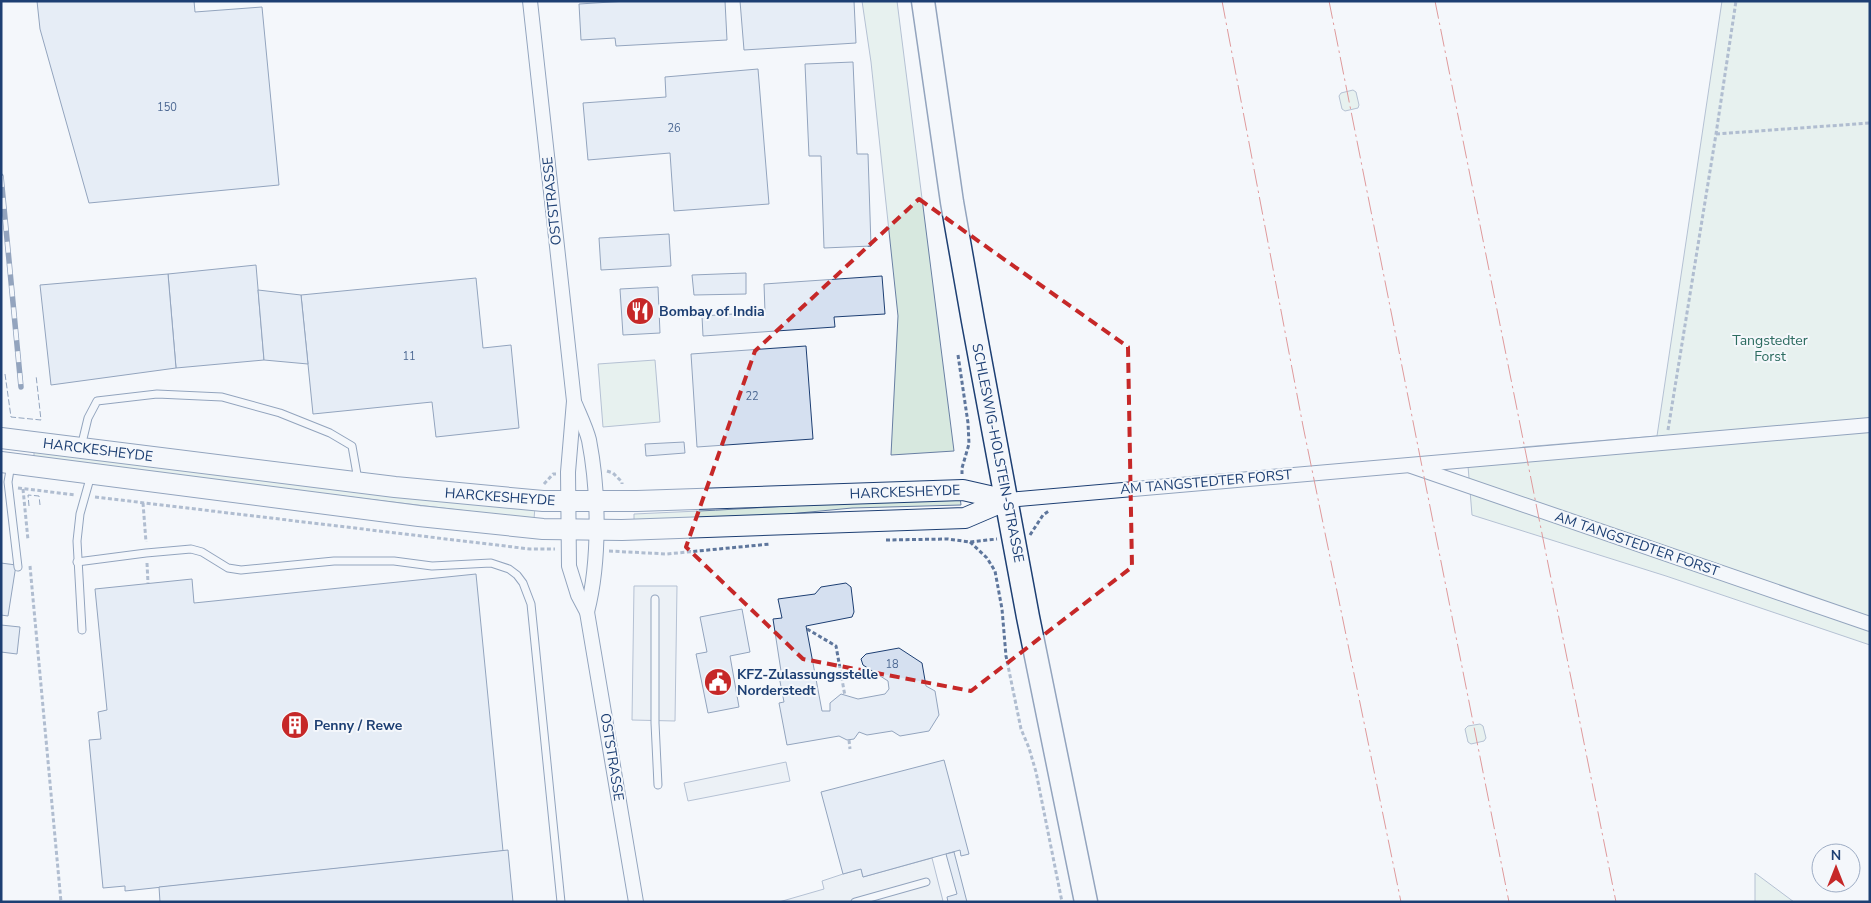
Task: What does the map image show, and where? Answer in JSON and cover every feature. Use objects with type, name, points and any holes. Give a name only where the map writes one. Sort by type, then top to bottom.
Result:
[{"type":"main road","name":"SCHLESWIG-HOLSTEIN-STRASSE","points":[[923,1],[952,202],[1028,617],[1086,902]]},
{"type":"main road","name":"HARCKESHEYDE","points":[[1,438],[358,483],[543,501],[963,490],[1007,500]]},
{"type":"main road","name":"HARCKESHEYDE","points":[[6,463],[419,516],[530,528],[622,530],[965,518],[1007,500]]},
{"type":"street","name":"OSTSTRASSE","points":[[530,1],[574,401],[570,440],[568,501],[569,566],[578,595],[588,612]]},
{"type":"street","name":"OSTSTRASSE","points":[[574,401],[588,439],[595,501],[596,566],[588,612],[636,902]]},
{"type":"street","name":"AM TANGSTEDTER FORST","points":[[1007,500],[1870,425]]},
{"type":"street","name":"AM TANGSTEDTER FORST","points":[[1405,464],[1870,624]]},
{"type":"lane","points":[[80,448],[88,418],[97,401],[157,394],[222,397],[280,413],[330,433],[352,446],[358,483]]},
{"type":"lane","points":[[6,463],[18,567]]},
{"type":"lane","points":[[82,630],[77,562],[78,526],[92,474]]},
{"type":"lane","points":[[77,562],[192,549],[202,552],[228,568],[241,570],[355,560],[394,561],[432,566],[484,563],[501,565],[509,569],[523,583],[529,596],[561,902]]},
{"type":"lane","points":[[655,599],[655,724],[658,785]]},
{"type":"lane","points":[[855,902],[926,882]]},
{"type":"path","points":[[1666,442],[1736,1]]},
{"type":"path","points":[[1716,134],[1870,123]]},
{"type":"path","points":[[605,470],[622,482],[622,486]]},
{"type":"path","points":[[544,486],[544,482],[552,474],[561,473]]},
{"type":"path","points":[[28,548],[23,489],[530,549],[556,549]]},
{"type":"path","points":[[1026,536],[1032,534],[1044,515],[1068,494]]},
{"type":"path","points":[[966,534],[970,542],[987,558],[995,571],[1002,609],[1006,656],[1022,729],[1036,772],[1062,902]]},
{"type":"path","points":[[879,540],[948,539],[970,542],[990,540]]},
{"type":"path","points":[[603,551],[667,554],[772,544]]},
{"type":"path","points":[[29,558],[61,902]]},
{"type":"path","points":[[807,629],[836,646],[845,696]]},
{"type":"path","points":[[849,740],[850,749]]},
{"type":"highlighted area","points":[[919,199],[1128,347],[1132,567],[971,691],[803,659],[686,547],[755,351]]},
{"type":"green space","points":[[862,1],[897,1],[954,451],[891,455],[898,316],[871,62]]},
{"type":"green space","name":"Tangstedter Forst","points":[[1722,1],[1870,1],[1870,645],[1666,576],[1472,515],[1468,466],[1523,447],[1657,436]]},
{"type":"green space","points":[[1353,90],[1356,92],[1358,108],[1345,111],[1342,109],[1339,96],[1341,93]]},
{"type":"green space","points":[[655,360],[660,422],[603,427],[598,364]]},
{"type":"green space","points":[[34,449],[535,507],[534,519],[34,459]]},
{"type":"green space","points":[[960,497],[961,505],[852,508],[736,519],[634,522],[634,514]]},
{"type":"green space","points":[[1480,724],[1483,726],[1486,738],[1484,741],[1471,744],[1468,742],[1465,729],[1468,726]]},
{"type":"green space","points":[[1755,873],[1794,902],[1755,902]]},
{"type":"shaded area","points":[[634,586],[677,586],[675,721],[632,720]]},
{"type":"shaded area","points":[[786,762],[790,781],[688,801],[684,783]]},
{"type":"shaded area","points":[[932,858],[943,901],[779,902],[824,889],[822,881],[843,874],[861,869],[863,877]]},
{"type":"building","points":[[37,1],[194,1],[195,12],[262,7],[279,185],[89,203],[40,29]]},
{"type":"building","points":[[627,1],[725,1],[727,40],[616,46],[615,38],[581,40],[579,4]]},
{"type":"building","points":[[740,1],[854,1],[856,43],[744,50]]},
{"type":"building","points":[[853,62],[857,154],[868,154],[871,246],[824,248],[821,156],[809,156],[805,64]]},
{"type":"building","points":[[758,69],[769,204],[674,211],[670,153],[588,160],[583,103],[666,97],[665,77]]},
{"type":"building","points":[[669,234],[671,266],[601,270],[599,238]]},
{"type":"building","points":[[256,265],[264,360],[176,368],[168,274]]},
{"type":"building","points":[[746,273],[746,294],[694,295],[692,275]]},
{"type":"building","points":[[168,274],[176,368],[51,385],[40,285]]},
{"type":"building","points":[[882,276],[885,314],[834,317],[835,327],[703,336],[702,316],[765,312],[764,284]]},
{"type":"building","points":[[476,278],[483,348],[511,345],[519,428],[436,437],[432,402],[313,414],[301,295]]},
{"type":"building","name":"Bombay of India","points":[[658,287],[660,333],[623,335],[620,289]]},
{"type":"building","points":[[258,290],[301,295],[308,364],[264,360]]},
{"type":"building","points":[[806,346],[813,439],[697,447],[691,354]]},
{"type":"building","points":[[684,442],[685,453],[646,456],[645,444]]},
{"type":"building","points":[[1,563],[16,565],[8,616],[1,615]]},
{"type":"building","name":"Penny / Rewe","points":[[476,574],[503,851],[125,891],[125,886],[103,888],[89,740],[101,739],[98,712],[107,710],[95,589],[192,579],[194,603]]},
{"type":"building","points":[[846,583],[851,587],[854,612],[852,617],[806,626],[822,711],[830,711],[830,703],[841,694],[858,699],[885,694],[889,689],[888,681],[863,665],[861,659],[866,654],[899,648],[922,663],[926,686],[935,691],[939,715],[929,731],[900,736],[892,731],[867,735],[859,732],[854,739],[847,740],[839,736],[787,745],[779,703],[784,702],[778,671],[781,671],[773,619],[782,618],[778,599],[815,594],[821,587]]},
{"type":"building","name":"KFZ-Zulassungsstelle Norderstedt","points":[[742,609],[750,652],[730,656],[739,707],[708,713],[696,654],[707,652],[700,617]]},
{"type":"building","points":[[1,625],[20,627],[17,654],[1,652]]},
{"type":"building","points":[[944,760],[969,854],[961,856],[960,850],[863,877],[861,869],[843,874],[821,792]]},
{"type":"building","points":[[508,850],[513,902],[160,902],[159,887]]},
{"type":"building","points":[[954,852],[967,902],[948,902],[947,897],[957,894],[946,854]]},
{"type":"railway","points":[[1,176],[21,387]]},
{"type":"fence","points":[[5,374],[11,417],[41,420],[36,375]]},
{"type":"fence","points":[[29,506],[28,495],[39,496],[40,505]]},
{"type":"power","points":[[1222,1],[1303,426],[1401,902]]},
{"type":"power","points":[[1329,1],[1509,902]]},
{"type":"power","points":[[1435,1],[1616,902]]},
{"type":"place","name":"Bombay of India","points":[[640,311]]},
{"type":"place","name":"KFZ-Zulassungsstelle Norderstedt","points":[[718,682]]},
{"type":"place","name":"Penny / Rewe","points":[[295,725]]}]
